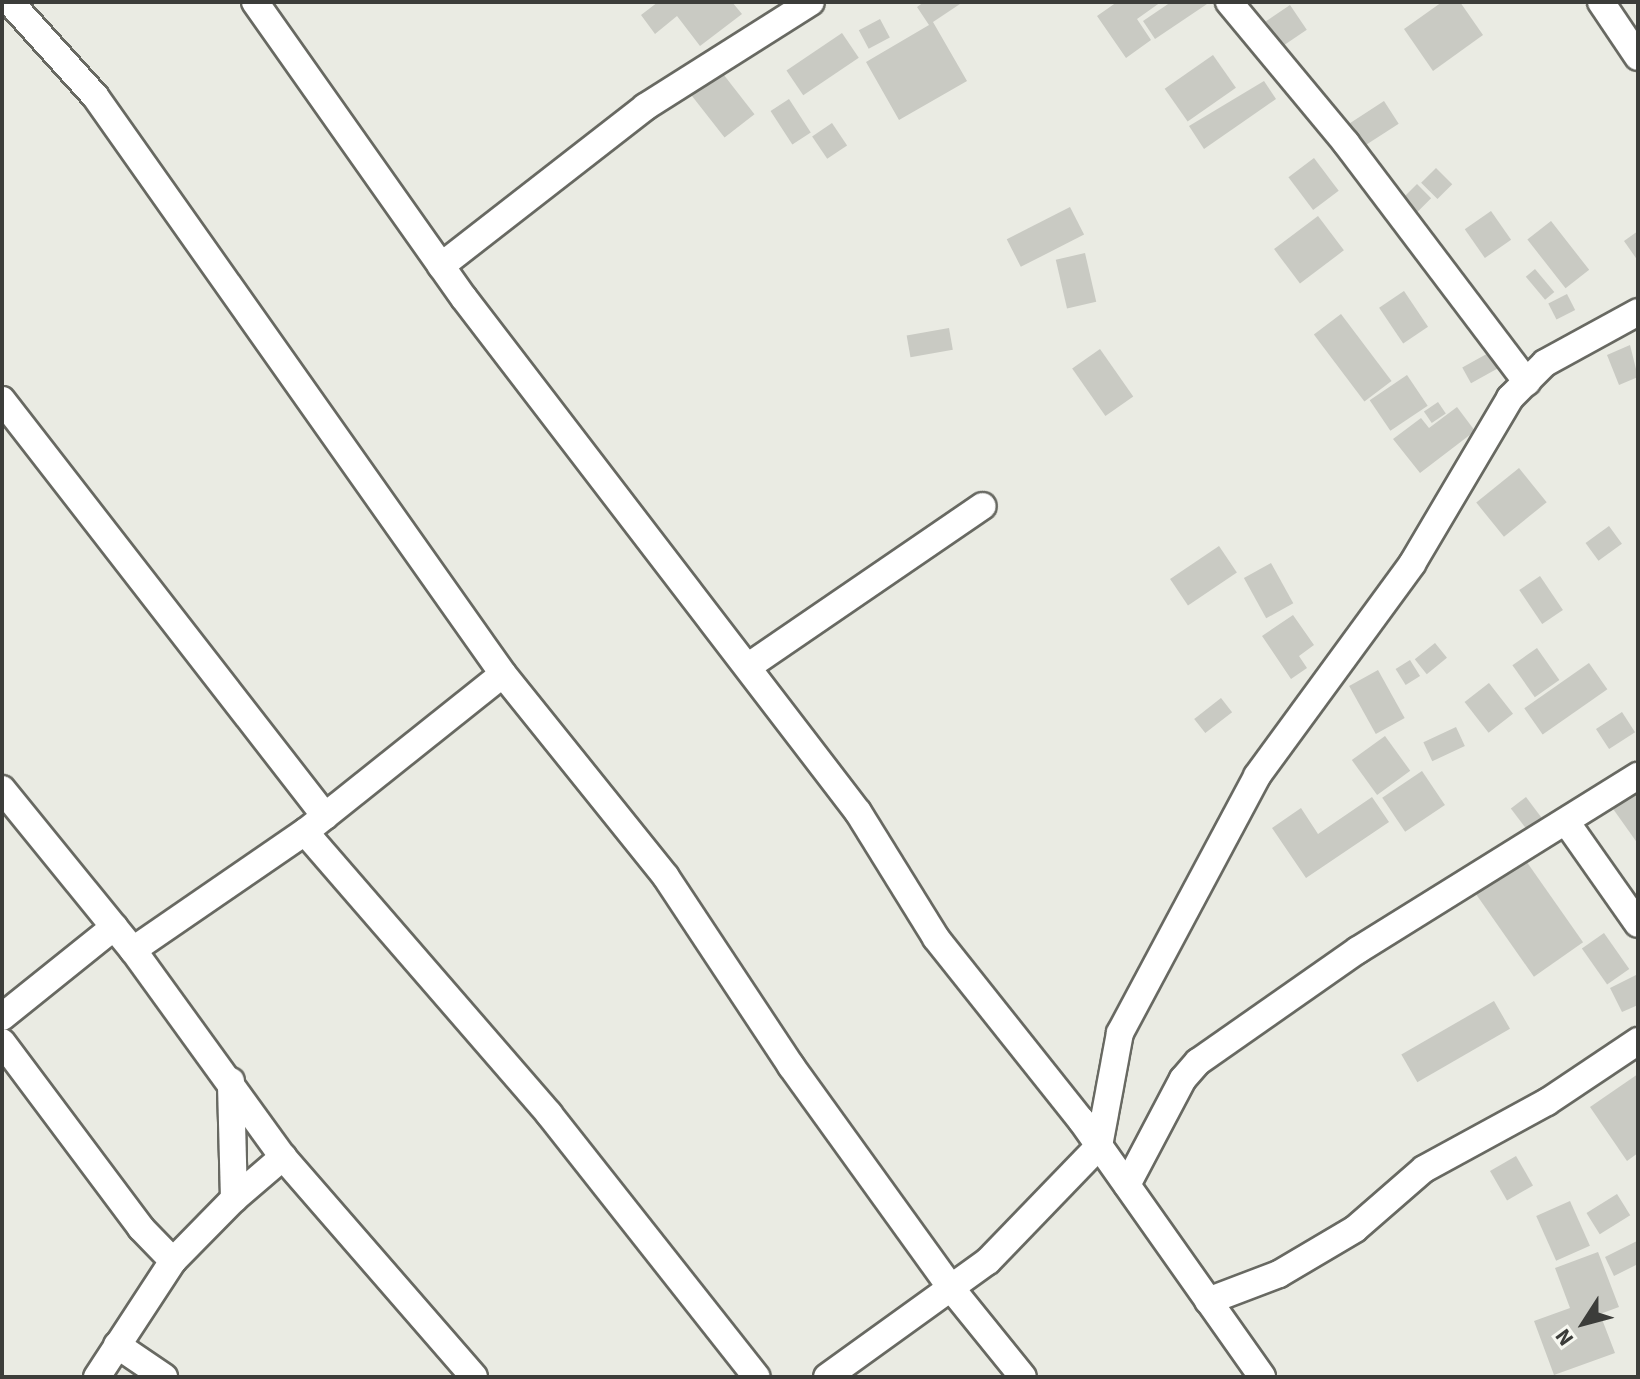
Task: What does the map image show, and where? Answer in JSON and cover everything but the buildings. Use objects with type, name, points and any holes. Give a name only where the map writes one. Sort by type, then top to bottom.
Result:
[{"type":"street","points":[[10,2],[95,96],[503,674],[666,877],[791,1066],[951,1288],[1023,1377]]},
{"type":"street","points":[[255,2],[441,266],[858,812],[953,961],[1099,1146],[1262,1377]]},
{"type":"street","points":[[441,266],[633,115],[811,2]]},
{"type":"street","points":[[1229,2],[1346,143],[1527,382]]},
{"type":"street","points":[[1601,2],[1638,57]]},
{"type":"street","points":[[827,1377],[988,1261],[1099,1146],[1120,1033],[1257,776],[1412,564],[1510,398],[1545,363],[1638,312]]},
{"type":"street","points":[[2,400],[315,824],[757,1377]]},
{"type":"street","points":[[749,666],[983,506]]},
{"type":"street","points":[[133,950],[315,824],[503,674]]},
{"type":"street","points":[[1127,1185],[1183,1079],[1198,1062],[1358,950],[1567,823],[1638,776]]},
{"type":"street","points":[[2,789],[133,950],[231,1081],[283,1157],[474,1377]]},
{"type":"street","points":[[1567,823],[1638,924]]},
{"type":"street","points":[[2,1017],[114,927]]},
{"type":"street","points":[[1208,1301],[1279,1274],[1355,1229],[1424,1169],[1547,1102],[1638,1041]]},
{"type":"street","points":[[2,1042],[141,1228],[173,1261]]},
{"type":"street","points":[[231,1081],[234,1199]]},
{"type":"street","points":[[97,1377],[173,1261],[234,1199],[283,1157]]},
{"type":"street","points":[[117,1345],[164,1377]]}]
